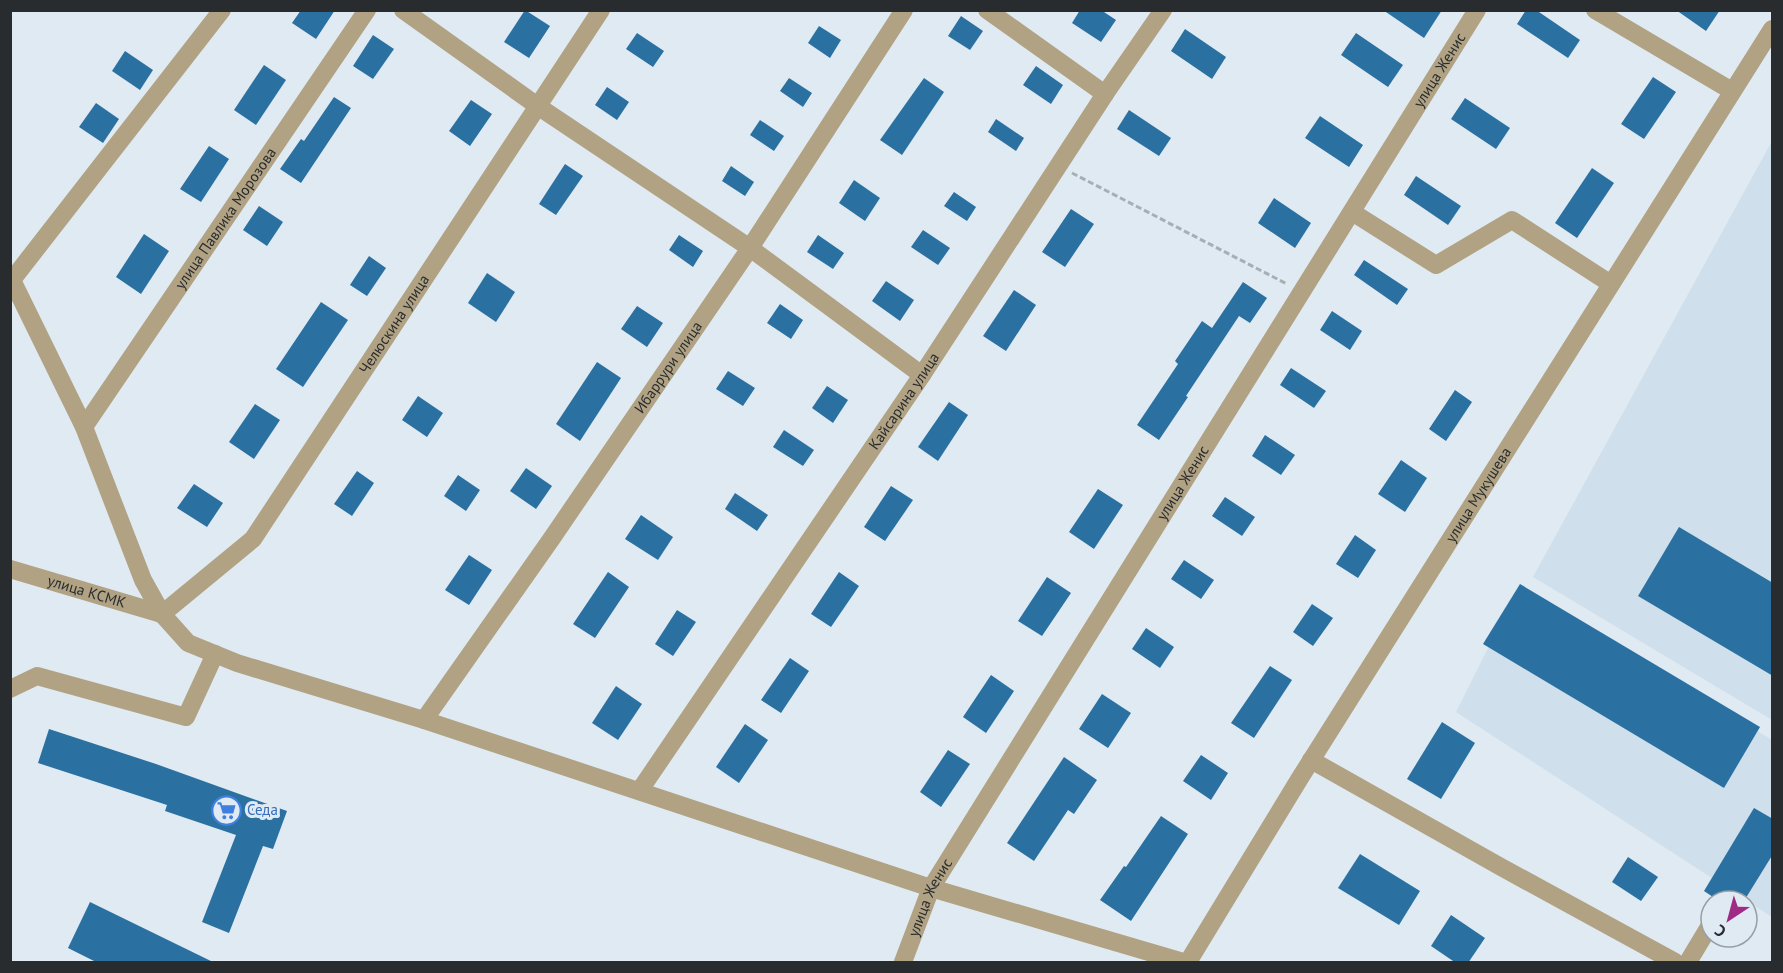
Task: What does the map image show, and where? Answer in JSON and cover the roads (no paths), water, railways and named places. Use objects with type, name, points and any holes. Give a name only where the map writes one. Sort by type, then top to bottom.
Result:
[{"type":"street","points":[[222,10],[11,278],[84,427],[143,580],[162,614],[188,643],[237,663],[424,720],[640,790],[931,888],[1183,963]]},
{"type":"street","name":"улица Павлика Морозова","points":[[84,427],[367,10]]},
{"type":"street","points":[[403,10],[539,107],[750,248],[922,375]]},
{"type":"street","name":"Челюскина улица","points":[[162,614],[253,539],[601,10]]},
{"type":"street","name":"Ибаррури улица","points":[[424,720],[552,538],[750,248],[904,10]]},
{"type":"street","points":[[987,10],[1105,94]]},
{"type":"street","name":"Кайсарина улица","points":[[640,790],[922,375],[1105,94],[1163,10]]},
{"type":"street","name":"улица Женис","points":[[903,963],[931,888],[1477,10]]},
{"type":"street","points":[[1595,10],[1732,91]]},
{"type":"street","name":"улица Мукушева","points":[[1188,963],[1311,760],[1773,29]]},
{"type":"street","points":[[1352,212],[1436,266],[1512,220],[1611,284]]},
{"type":"street","name":"улица КСМК","points":[[10,568],[162,614]]},
{"type":"street","points":[[10,689],[37,676],[186,717],[215,654]]},
{"type":"street","points":[[1311,760],[1675,963]]},
{"type":"street","points":[[1688,963],[1699,944]]},
{"type":"place","name":"Седа","points":[[226,810]]}]
